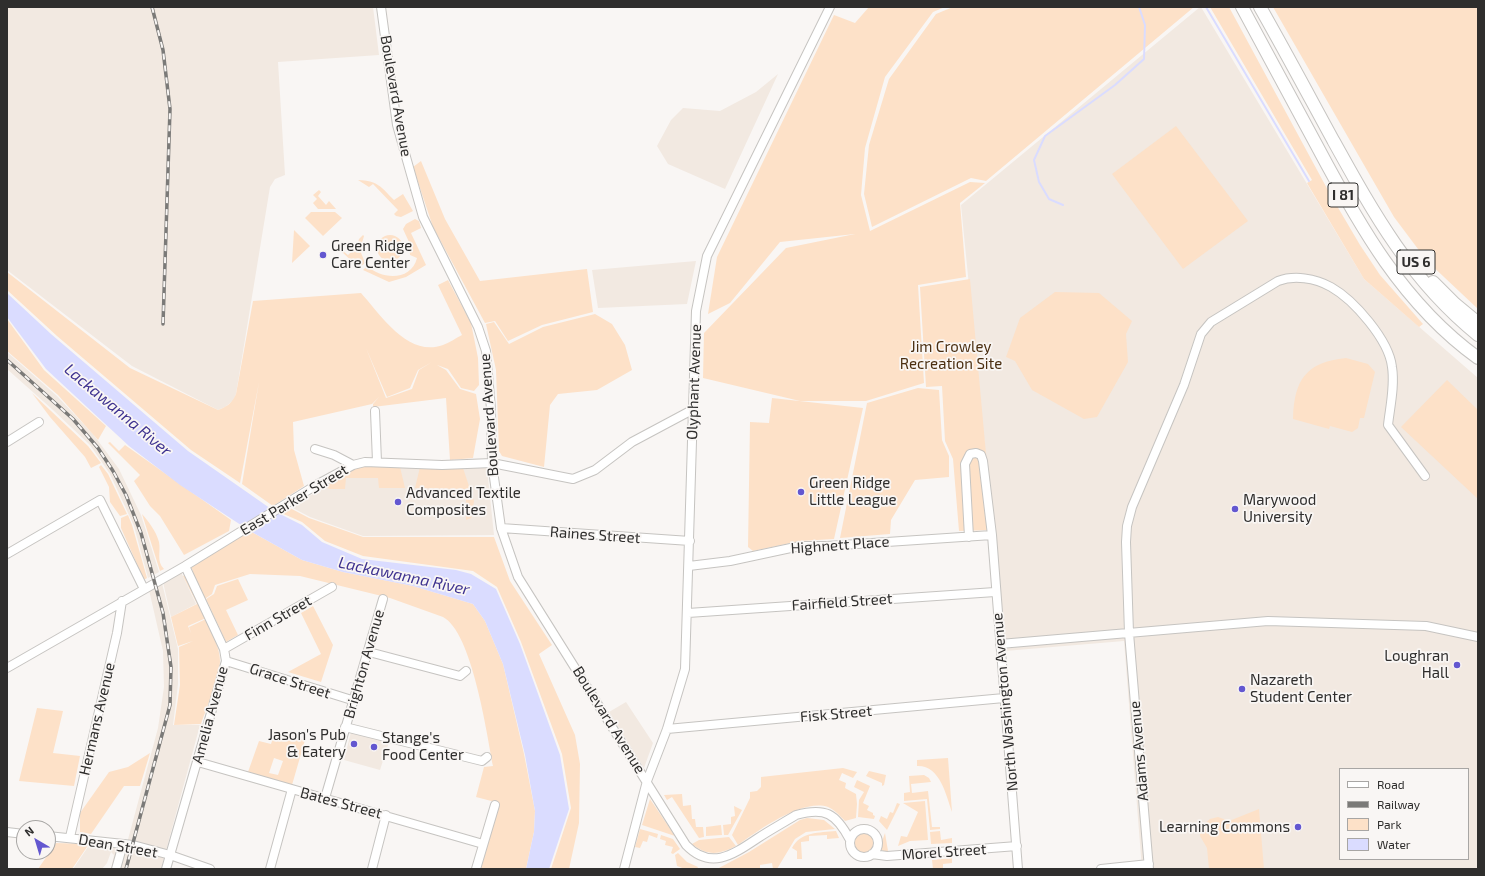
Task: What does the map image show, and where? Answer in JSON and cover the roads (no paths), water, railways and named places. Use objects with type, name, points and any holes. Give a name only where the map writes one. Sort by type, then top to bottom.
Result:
[{"type":"highway","name":"I 81","points":[[1242,7],[1343,195],[1372,245],[1419,305],[1456,340],[1478,358]]},
{"type":"highway","name":"I 81","points":[[1260,7],[1362,193],[1388,235],[1417,275],[1449,310],[1478,335]]},
{"type":"highway","name":"US 6","points":[[1362,193],[1423,270],[1455,304],[1478,323]]},
{"type":"street","name":"Boulevard Avenue","points":[[381,7],[397,125],[423,217],[478,327],[486,351],[491,409],[492,463],[501,528],[518,577],[647,780],[624,869]]},
{"type":"street","name":"Olyphant Avenue","points":[[647,780],[667,729],[685,669],[688,613],[692,410],[696,311],[707,256],[830,7]]},
{"type":"street","name":"Adams Avenue","points":[[1149,867],[1129,633],[1127,526],[1132,508],[1184,385],[1201,334],[1211,322],[1278,281],[1288,277],[1312,280],[1330,287],[1342,296],[1375,329],[1385,345],[1392,368],[1388,425],[1425,476]]},
{"type":"street","name":"East Parker Street","points":[[7,668],[185,566],[300,495],[354,464],[365,462],[442,465],[492,463],[573,479],[594,470],[632,442],[692,410]]},
{"type":"street","points":[[375,411],[377,462]]},
{"type":"street","points":[[7,442],[39,422]]},
{"type":"street","points":[[315,449],[334,455],[354,464]]},
{"type":"street","name":"North Washington Avenue","points":[[969,537],[965,464],[970,454],[976,453],[981,455],[983,461],[992,535],[995,592],[1018,869]]},
{"type":"street","points":[[7,554],[100,500],[144,589]]},
{"type":"street","name":"Raines Street","points":[[501,528],[690,541]]},
{"type":"street","name":"Highnett Place","points":[[689,566],[730,561],[800,546],[827,546],[992,535]]},
{"type":"street","name":"Amelia Avenue","points":[[166,869],[226,661],[224,649],[185,566]]},
{"type":"street","name":"Finn Street","points":[[224,649],[332,587]]},
{"type":"street","name":"Fairfield Street","points":[[688,613],[995,592]]},
{"type":"street","name":"Brighton Avenue","points":[[326,798],[384,599]]},
{"type":"street","name":"Hermans Avenue","points":[[70,837],[117,633],[122,601]]},
{"type":"street","points":[[1000,644],[1268,621],[1426,626],[1478,637]]},
{"type":"street","points":[[369,652],[460,676],[466,671]]},
{"type":"street","name":"Grace Street","points":[[226,661],[355,701]]},
{"type":"street","name":"Fisk Street","points":[[667,729],[1004,698]]},
{"type":"street","points":[[346,727],[482,761],[487,757]]},
{"type":"street","name":"Bates Street","points":[[198,762],[484,844]]},
{"type":"street","name":"Morel Street","points":[[647,780],[686,845],[699,856],[714,859],[729,856],[796,815],[818,811],[832,815],[842,825],[850,840],[850,846],[854,854],[863,857],[872,854],[887,856],[1017,846]]},
{"type":"street","points":[[270,869],[292,789]]},
{"type":"street","points":[[476,869],[495,805]]},
{"type":"street","points":[[372,869],[386,815]]},
{"type":"street","points":[[850,840],[854,832],[858,829],[862,828],[872,830],[876,834],[878,847],[872,854]]},
{"type":"street","name":"Dean Street","points":[[56,836],[123,844],[170,855],[210,869]]},
{"type":"street","points":[[116,869],[123,844]]},
{"type":"street","points":[[1101,869],[1149,867]]},
{"type":"water","name":"Lackawanna River","points":[[7,293],[51,334],[188,451],[274,511],[302,525],[322,542],[362,559],[456,570],[471,574],[496,589],[520,644],[560,755],[569,809],[549,869],[526,869],[534,832],[535,811],[525,755],[503,664],[485,621],[473,604],[413,586],[343,572],[302,560],[250,531],[180,485],[129,446],[46,369],[7,317]]},
{"type":"waterway","points":[[1063,205],[1049,199],[1039,182],[1034,160],[1045,136],[1115,85],[1144,59],[1145,25],[1139,7]]},
{"type":"waterway","points":[[1206,7],[1309,181]]},
{"type":"railway","points":[[152,7],[163,50],[170,109],[163,324]]},
{"type":"railway","points":[[7,360],[73,419],[98,448],[113,471],[126,495],[141,533],[163,613],[171,667],[170,705],[126,869]]},
{"type":"place","name":"Green Ridge Care Center","points":[[323,255]]},
{"type":"place","name":"Green Ridge Little League","points":[[801,492]]},
{"type":"place","name":"Advanced Textile Composites","points":[[398,502]]},
{"type":"place","name":"Marywood University","points":[[1235,509]]},
{"type":"place","name":"Loughran Hall","points":[[1457,665]]},
{"type":"place","name":"Nazareth Student Center","points":[[1242,689]]},
{"type":"place","name":"Jason's Pub & Eatery","points":[[354,744]]},
{"type":"place","name":"Stange's Food Center","points":[[374,747]]},
{"type":"place","name":"Learning Commons","points":[[1298,827]]},
{"type":"park label","name":"Jim Crowley Recreation Site","points":[[951,356]]}]
